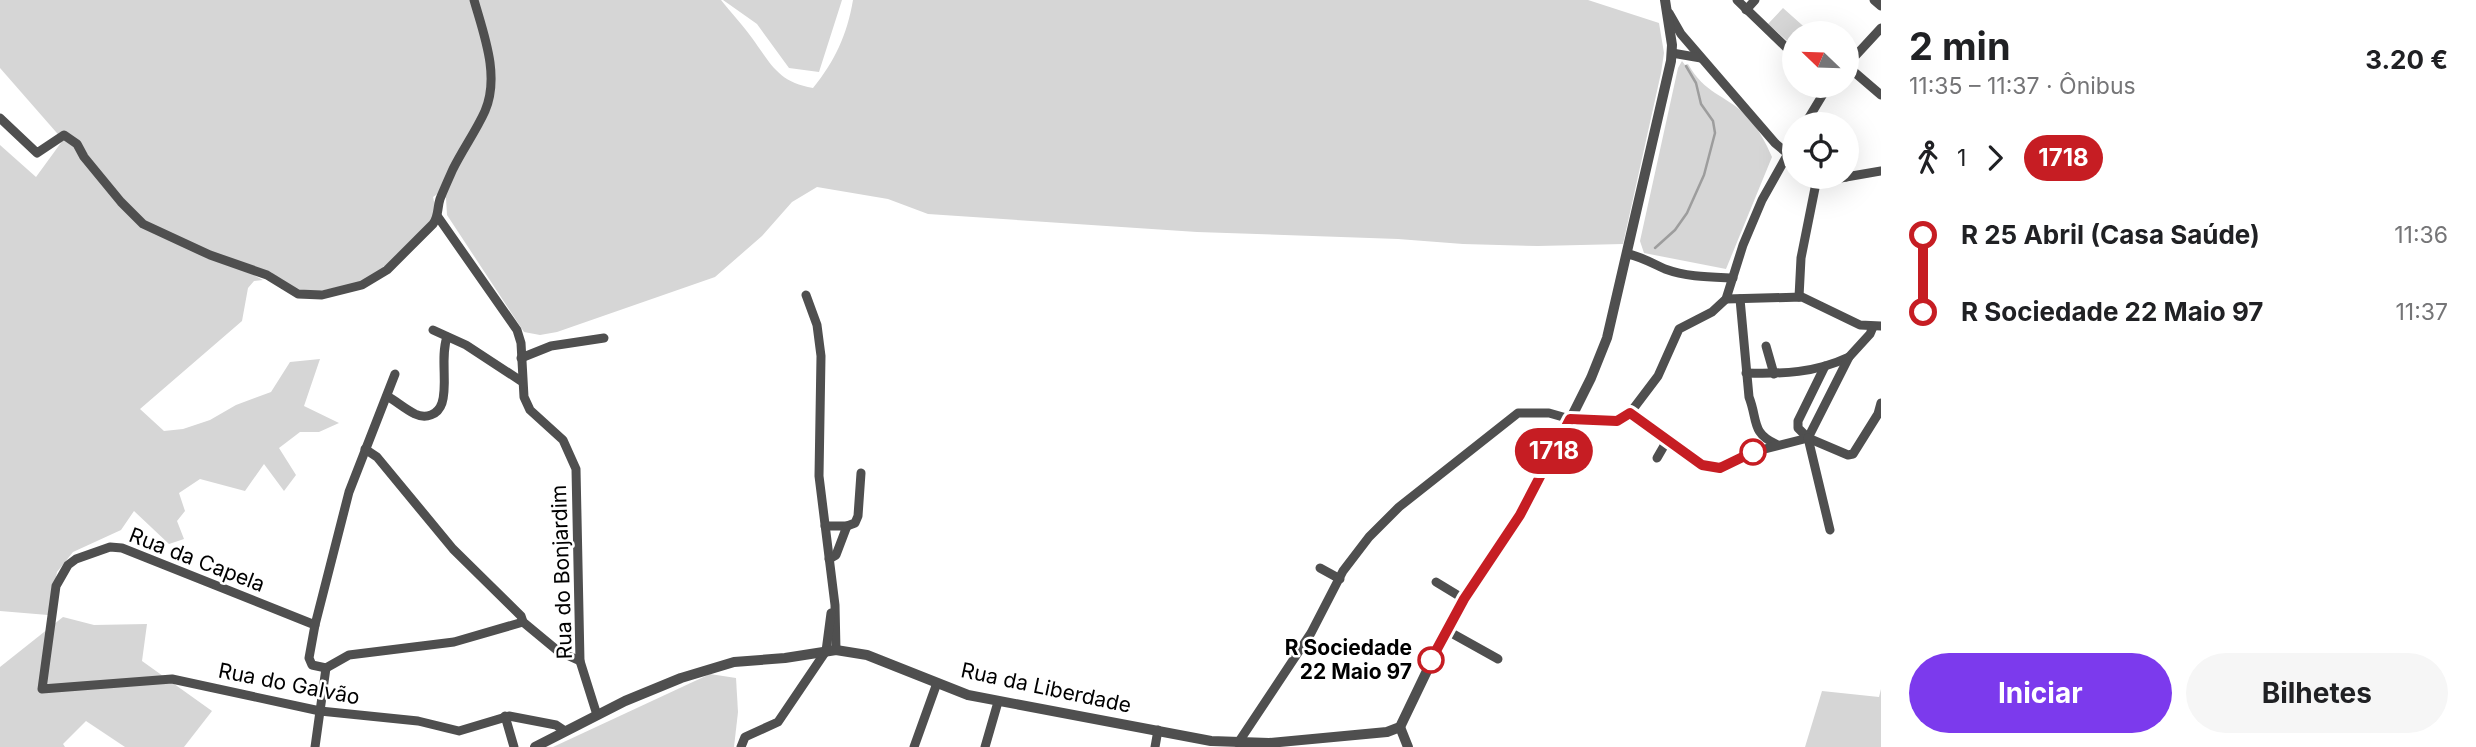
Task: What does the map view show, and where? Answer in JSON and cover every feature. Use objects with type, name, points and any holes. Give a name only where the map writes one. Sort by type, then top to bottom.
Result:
[{"type":"street","points":[[0,118],[37,153],[64,135],[77,145],[84,158],[143,224],[210,255],[267,275],[298,294],[322,295],[362,285],[387,270],[422,238],[438,217],[439,201],[490,98],[491,77],[487,46],[474,0]]},
{"type":"street","points":[[1737,0],[1782,44]]},
{"type":"street","points":[[1746,10],[1755,0]]},
{"type":"street","points":[[1874,0],[1881,6]]},
{"type":"street","points":[[1666,4],[1681,34],[1782,149]]},
{"type":"street","points":[[1408,747],[1400,727],[1447,630],[1464,599],[1520,515],[1591,378],[1607,338],[1672,49],[1666,4]]},
{"type":"street","points":[[1859,52],[1881,29]]},
{"type":"street","points":[[1672,49],[1683,44],[1693,47]]},
{"type":"street","points":[[1672,49],[1702,59]]},
{"type":"street","points":[[1859,76],[1881,95]]},
{"type":"street","points":[[1238,743],[1311,633],[1340,579],[1369,537],[1399,507],[1518,413],[1549,413],[1570,419],[1617,421],[1630,413],[1658,376],[1679,329],[1712,313],[1726,299],[1762,200],[1782,170]]},
{"type":"street","points":[[1859,175],[1881,171]]},
{"type":"street","points":[[1799,297],[1801,258],[1815,189]]},
{"type":"street","name":"Rua do Bonjardim","points":[[438,217],[517,330],[521,344],[524,397],[530,410],[563,440],[576,469],[580,661],[597,715]]},
{"type":"street","points":[[1628,254],[1644,257],[1665,268],[1690,276],[1732,278]]},
{"type":"street","points":[[741,747],[745,737],[778,722],[831,650],[828,626],[834,601],[819,464],[821,356],[817,326],[806,295]]},
{"type":"street","points":[[1726,299],[1799,297],[1850,321],[1877,326]]},
{"type":"street","points":[[1740,299],[1749,397],[1755,411],[1758,432],[1761,437],[1776,444]]},
{"type":"street","points":[[1808,438],[1849,356],[1877,326]]},
{"type":"street","points":[[433,330],[466,345],[521,381]]},
{"type":"street","points":[[387,396],[417,415],[428,417],[436,413],[442,403],[444,346],[447,337]]},
{"type":"street","points":[[521,358],[551,346],[604,338]]},
{"type":"street","points":[[1766,345],[1774,374]]},
{"type":"street","points":[[1746,373],[1793,373],[1825,366],[1849,356]]},
{"type":"street","points":[[1825,366],[1797,425],[1808,438],[1830,530]]},
{"type":"street","points":[[395,374],[349,492],[316,625],[309,658],[312,665],[326,668],[349,655],[454,642],[523,622]]},
{"type":"street","points":[[1630,413],[1702,465],[1720,468],[1776,444],[1808,438],[1853,454],[1878,414],[1881,403]]},
{"type":"street","points":[[1657,458],[1668,439]]},
{"type":"street","points":[[365,449],[377,457],[453,549],[521,616],[523,622],[558,651],[580,661]]},
{"type":"street","points":[[825,526],[847,526],[855,523],[858,516],[861,473]]},
{"type":"street","points":[[829,559],[836,555],[847,526]]},
{"type":"street","name":"Rua da Capela","points":[[42,689],[56,586],[68,565],[76,559],[110,547],[122,548],[316,625]]},
{"type":"street","points":[[1320,568],[1340,579]]},
{"type":"street","points":[[1436,582],[1464,599]]},
{"type":"street","points":[[1447,630],[1498,659]]},
{"type":"street","name":"Rua da Liberdade","points":[[535,747],[625,701],[681,678],[734,662],[831,650],[867,655],[968,695],[1211,741],[1269,743],[1374,733],[1400,727]]},
{"type":"street","points":[[315,747],[326,668]]},
{"type":"street","name":"Rua do Galvão","points":[[42,689],[172,679],[320,711],[418,721],[459,731],[505,716],[556,725],[565,731]]},
{"type":"street","points":[[914,747],[937,683]]},
{"type":"street","points":[[985,747],[998,702]]},
{"type":"street","points":[[505,716],[514,747]]},
{"type":"street","points":[[1155,747],[1158,730]]},
{"type":"shaded area","points":[[0,0],[721,0],[776,70],[791,81],[813,88],[839,47],[853,0],[1588,0],[1659,23],[1664,53],[1623,244],[1463,244],[1197,232],[928,214],[888,199],[817,187],[792,202],[762,236],[715,277],[557,332],[540,335],[524,332],[447,215],[446,198],[439,193],[433,197],[437,215],[376,275],[357,283],[306,294],[278,280],[271,272],[224,259],[263,280],[254,281],[248,288],[242,321],[140,409],[164,431],[183,429],[210,420],[236,405],[271,392],[290,362],[320,359],[304,406],[339,423],[319,432],[300,432],[279,448],[296,475],[284,491],[264,464],[245,491],[200,479],[179,493],[185,511],[177,521],[184,539],[169,544],[134,511],[121,530],[73,552],[57,572],[48,615],[0,611],[0,145],[36,177],[63,140],[0,68]]},
{"type":"shaded area","points":[[723,0],[842,0],[819,72],[789,68],[757,24]]},
{"type":"shaded area","points":[[1783,8],[1798,21],[1782,21],[1782,36],[1768,24]]},
{"type":"shaded area","points":[[1682,61],[1685,65],[1688,64],[1708,88],[1746,115],[1761,135],[1772,157],[1726,269],[1644,253],[1640,241],[1678,68]]},
{"type":"shaded area","points":[[63,617],[94,625],[147,624],[142,661],[212,711],[184,747],[125,747],[86,721],[63,744],[65,747],[0,747],[0,667]]},
{"type":"shaded area","points":[[710,674],[736,678],[738,712],[734,747],[553,747]]},
{"type":"shaded area","points":[[1881,689],[1881,747],[1805,747],[1822,691],[1879,697]]},
{"type":"waterway","points":[[1655,248],[1675,230],[1687,213],[1704,175],[1715,133],[1713,121],[1701,104],[1696,83],[1686,66]]},
{"type":"bus line","name":"1718","points":[[1431,660],[1464,599],[1520,515],[1570,419],[1617,421],[1630,413],[1702,465],[1720,468],[1753,452]]},
{"type":"place","name":"R Sociedade 22 Maio 97","points":[[1431,660]]}]
